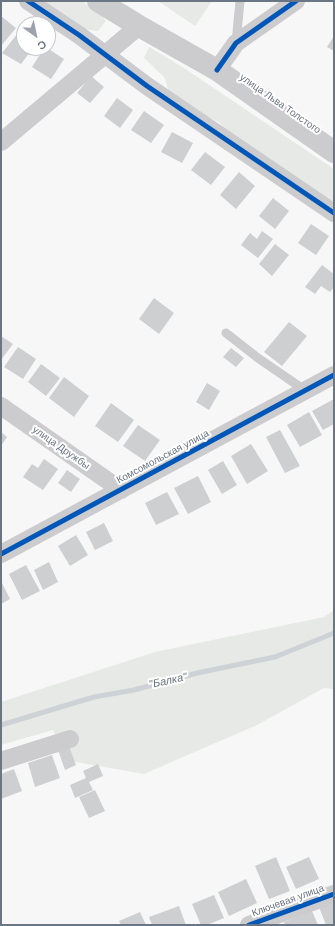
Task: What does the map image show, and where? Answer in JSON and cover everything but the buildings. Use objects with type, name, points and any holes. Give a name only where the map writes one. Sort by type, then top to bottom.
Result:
[{"type":"street","points":[[28,1],[79,35],[147,86],[334,213]]},
{"type":"street","points":[[216,70],[236,43],[296,1]]},
{"type":"street","name":"улица Льва Толстого","points":[[107,3],[139,26],[216,70],[334,152]]},
{"type":"street","points":[[1,142],[139,26]]},
{"type":"street","name":"Комсомольская улица","points":[[1,554],[334,375]]},
{"type":"street","name":"улица Дружбы","points":[[1,406],[121,490]]},
{"type":"street","points":[[1,761],[70,739]]},
{"type":"street","name":"Ключевая улица","points":[[249,925],[334,894]]},
{"type":"lane","points":[[236,43],[240,1]]},
{"type":"lane","points":[[226,333],[258,358],[306,390]]},
{"type":"shaded area","points":[[40,1],[82,1],[100,14],[106,21],[98,31],[89,30],[70,24]]},
{"type":"shaded area","points":[[158,1],[212,1],[195,26]]},
{"type":"shaded area","points":[[149,47],[184,68],[334,169],[334,208],[241,147],[219,122],[197,112],[170,94],[164,77],[144,58]]},
{"type":"shaded area","points":[[334,610],[334,689],[324,688],[257,725],[144,774],[70,761],[53,730],[1,745],[1,702],[155,652],[324,617]]},
{"type":"waterway","name":"\"Балка\"","points":[[1,725],[94,697],[134,690],[197,673],[275,657],[334,633]]},
{"type":"cycle path","points":[[28,1],[79,35],[147,86],[334,213]]},
{"type":"cycle path","points":[[217,70],[236,43],[296,1]]},
{"type":"cycle path","points":[[1,554],[334,375]]},
{"type":"cycle path","points":[[249,925],[334,894]]}]
